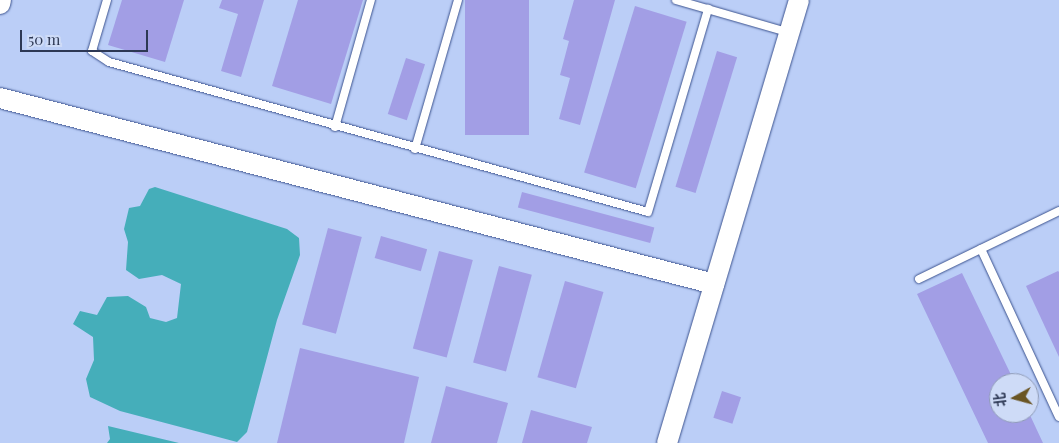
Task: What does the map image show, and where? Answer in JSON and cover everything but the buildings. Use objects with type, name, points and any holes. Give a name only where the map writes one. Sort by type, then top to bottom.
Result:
[{"type":"street","points":[[0,4],[1,0]]},
{"type":"street","points":[[667,443],[799,0]]},
{"type":"street","points":[[0,98],[714,284]]},
{"type":"lane","points":[[107,0],[92,51],[109,62],[335,127],[648,212],[708,10]]},
{"type":"lane","points":[[335,127],[371,0]]},
{"type":"lane","points":[[415,149],[458,0]]},
{"type":"lane","points":[[676,0],[789,33]]},
{"type":"lane","points":[[919,279],[1059,212]]},
{"type":"lane","points":[[980,249],[1059,417]]},
{"type":"shaded area","points":[[155,187],[287,229],[299,238],[300,255],[277,320],[247,432],[237,442],[120,411],[90,397],[86,379],[94,360],[93,337],[73,324],[80,311],[97,315],[107,297],[128,296],[146,307],[150,318],[166,322],[177,318],[181,284],[162,275],[139,279],[126,270],[128,242],[124,229],[129,208],[140,206],[149,189]]},
{"type":"shaded area","points":[[108,426],[179,443],[107,443],[110,439]]}]
